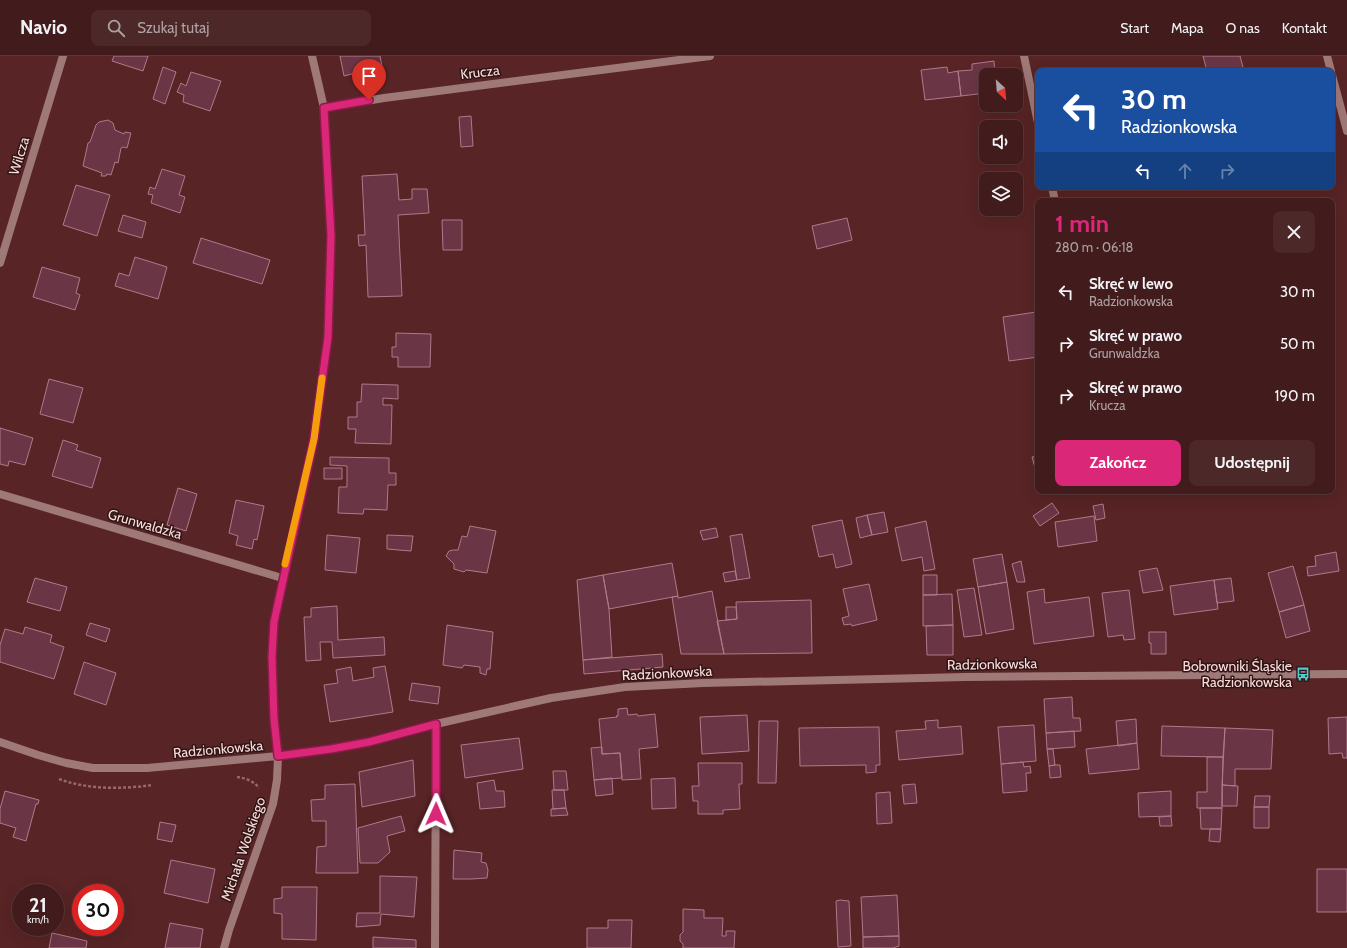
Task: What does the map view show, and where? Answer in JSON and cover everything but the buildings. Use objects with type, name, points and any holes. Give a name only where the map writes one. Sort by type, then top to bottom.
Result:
[{"type":"street","name":"Wilcza","points":[[0,263],[63,56]]},
{"type":"street","points":[[278,756],[274,719],[272,657],[274,622],[282,578],[314,439],[328,337],[331,236],[324,108],[312,56]]},
{"type":"street","name":"Krucza","points":[[324,108],[384,98],[710,56]]},
{"type":"street","points":[[1024,56],[1035,109]]},
{"type":"street","points":[[1327,56],[1330,68]]},
{"type":"street","points":[[1335,86],[1347,131]]},
{"type":"street","name":"Grunwaldzka","points":[[0,494],[282,578]]},
{"type":"street","name":"Radzionkowska","points":[[0,742],[66,763],[93,768],[147,768],[278,756],[331,749],[369,742],[436,724],[551,698],[632,687],[703,683],[965,677],[1347,674]]},
{"type":"street","points":[[434,948],[436,724]]},
{"type":"street","name":"Michała Wolskiego","points":[[224,948],[273,804],[277,780],[278,756]]},
{"type":"path","points":[[233,777],[239,777],[256,784],[261,791]]},
{"type":"slow traffic","points":[[285,564],[314,439],[322,378]]},
{"type":"place","name":"Bobrowniki Śląskie Radzionkowska","points":[[1303,674]]},
{"type":"route","points":[[369,100],[324,108],[331,236],[328,337],[314,439],[282,578],[274,622],[272,657],[274,719],[278,756],[369,742],[436,724],[436,814]]}]
